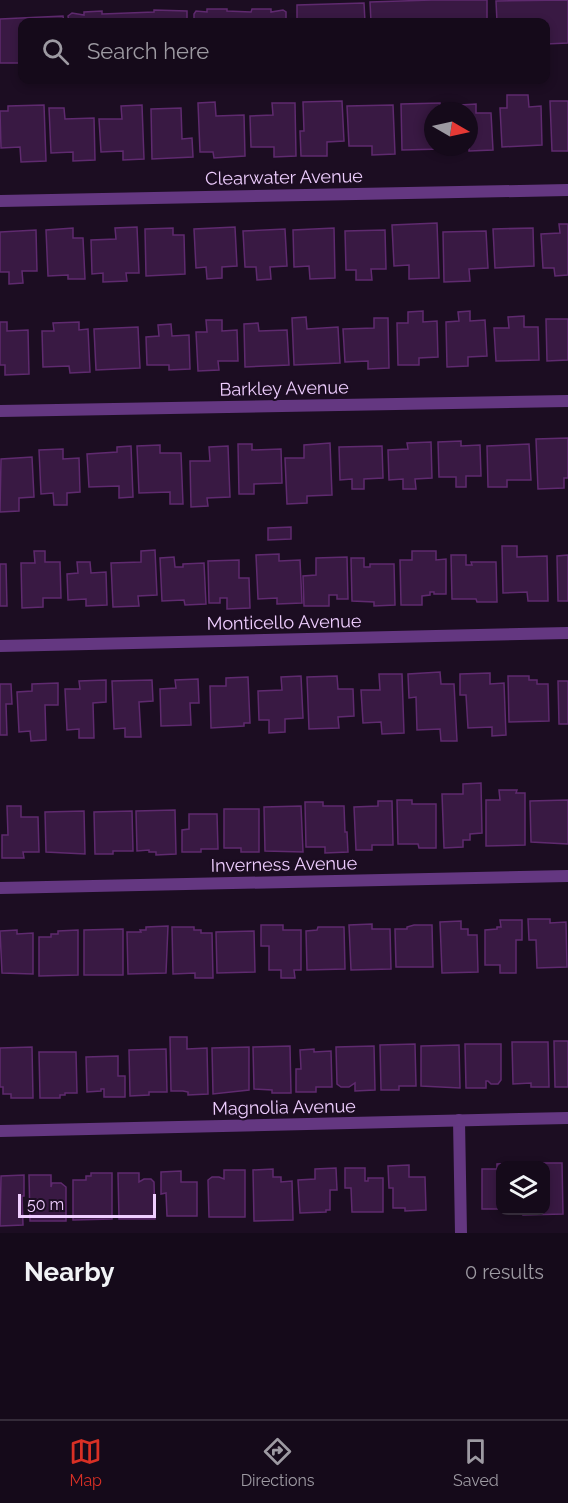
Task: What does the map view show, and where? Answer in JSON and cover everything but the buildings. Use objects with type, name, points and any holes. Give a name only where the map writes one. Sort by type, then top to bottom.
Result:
[{"type":"street","name":"Clearwater Avenue","points":[[0,201],[568,190]]},
{"type":"street","name":"Barkley Avenue","points":[[0,411],[568,401]]},
{"type":"street","name":"Monticello Avenue","points":[[0,646],[568,633]]},
{"type":"street","name":"Inverness Avenue","points":[[0,888],[568,876]]},
{"type":"street","name":"Magnolia Avenue","points":[[0,1131],[568,1118]]},
{"type":"street","points":[[459,1120],[461,1233]]}]
